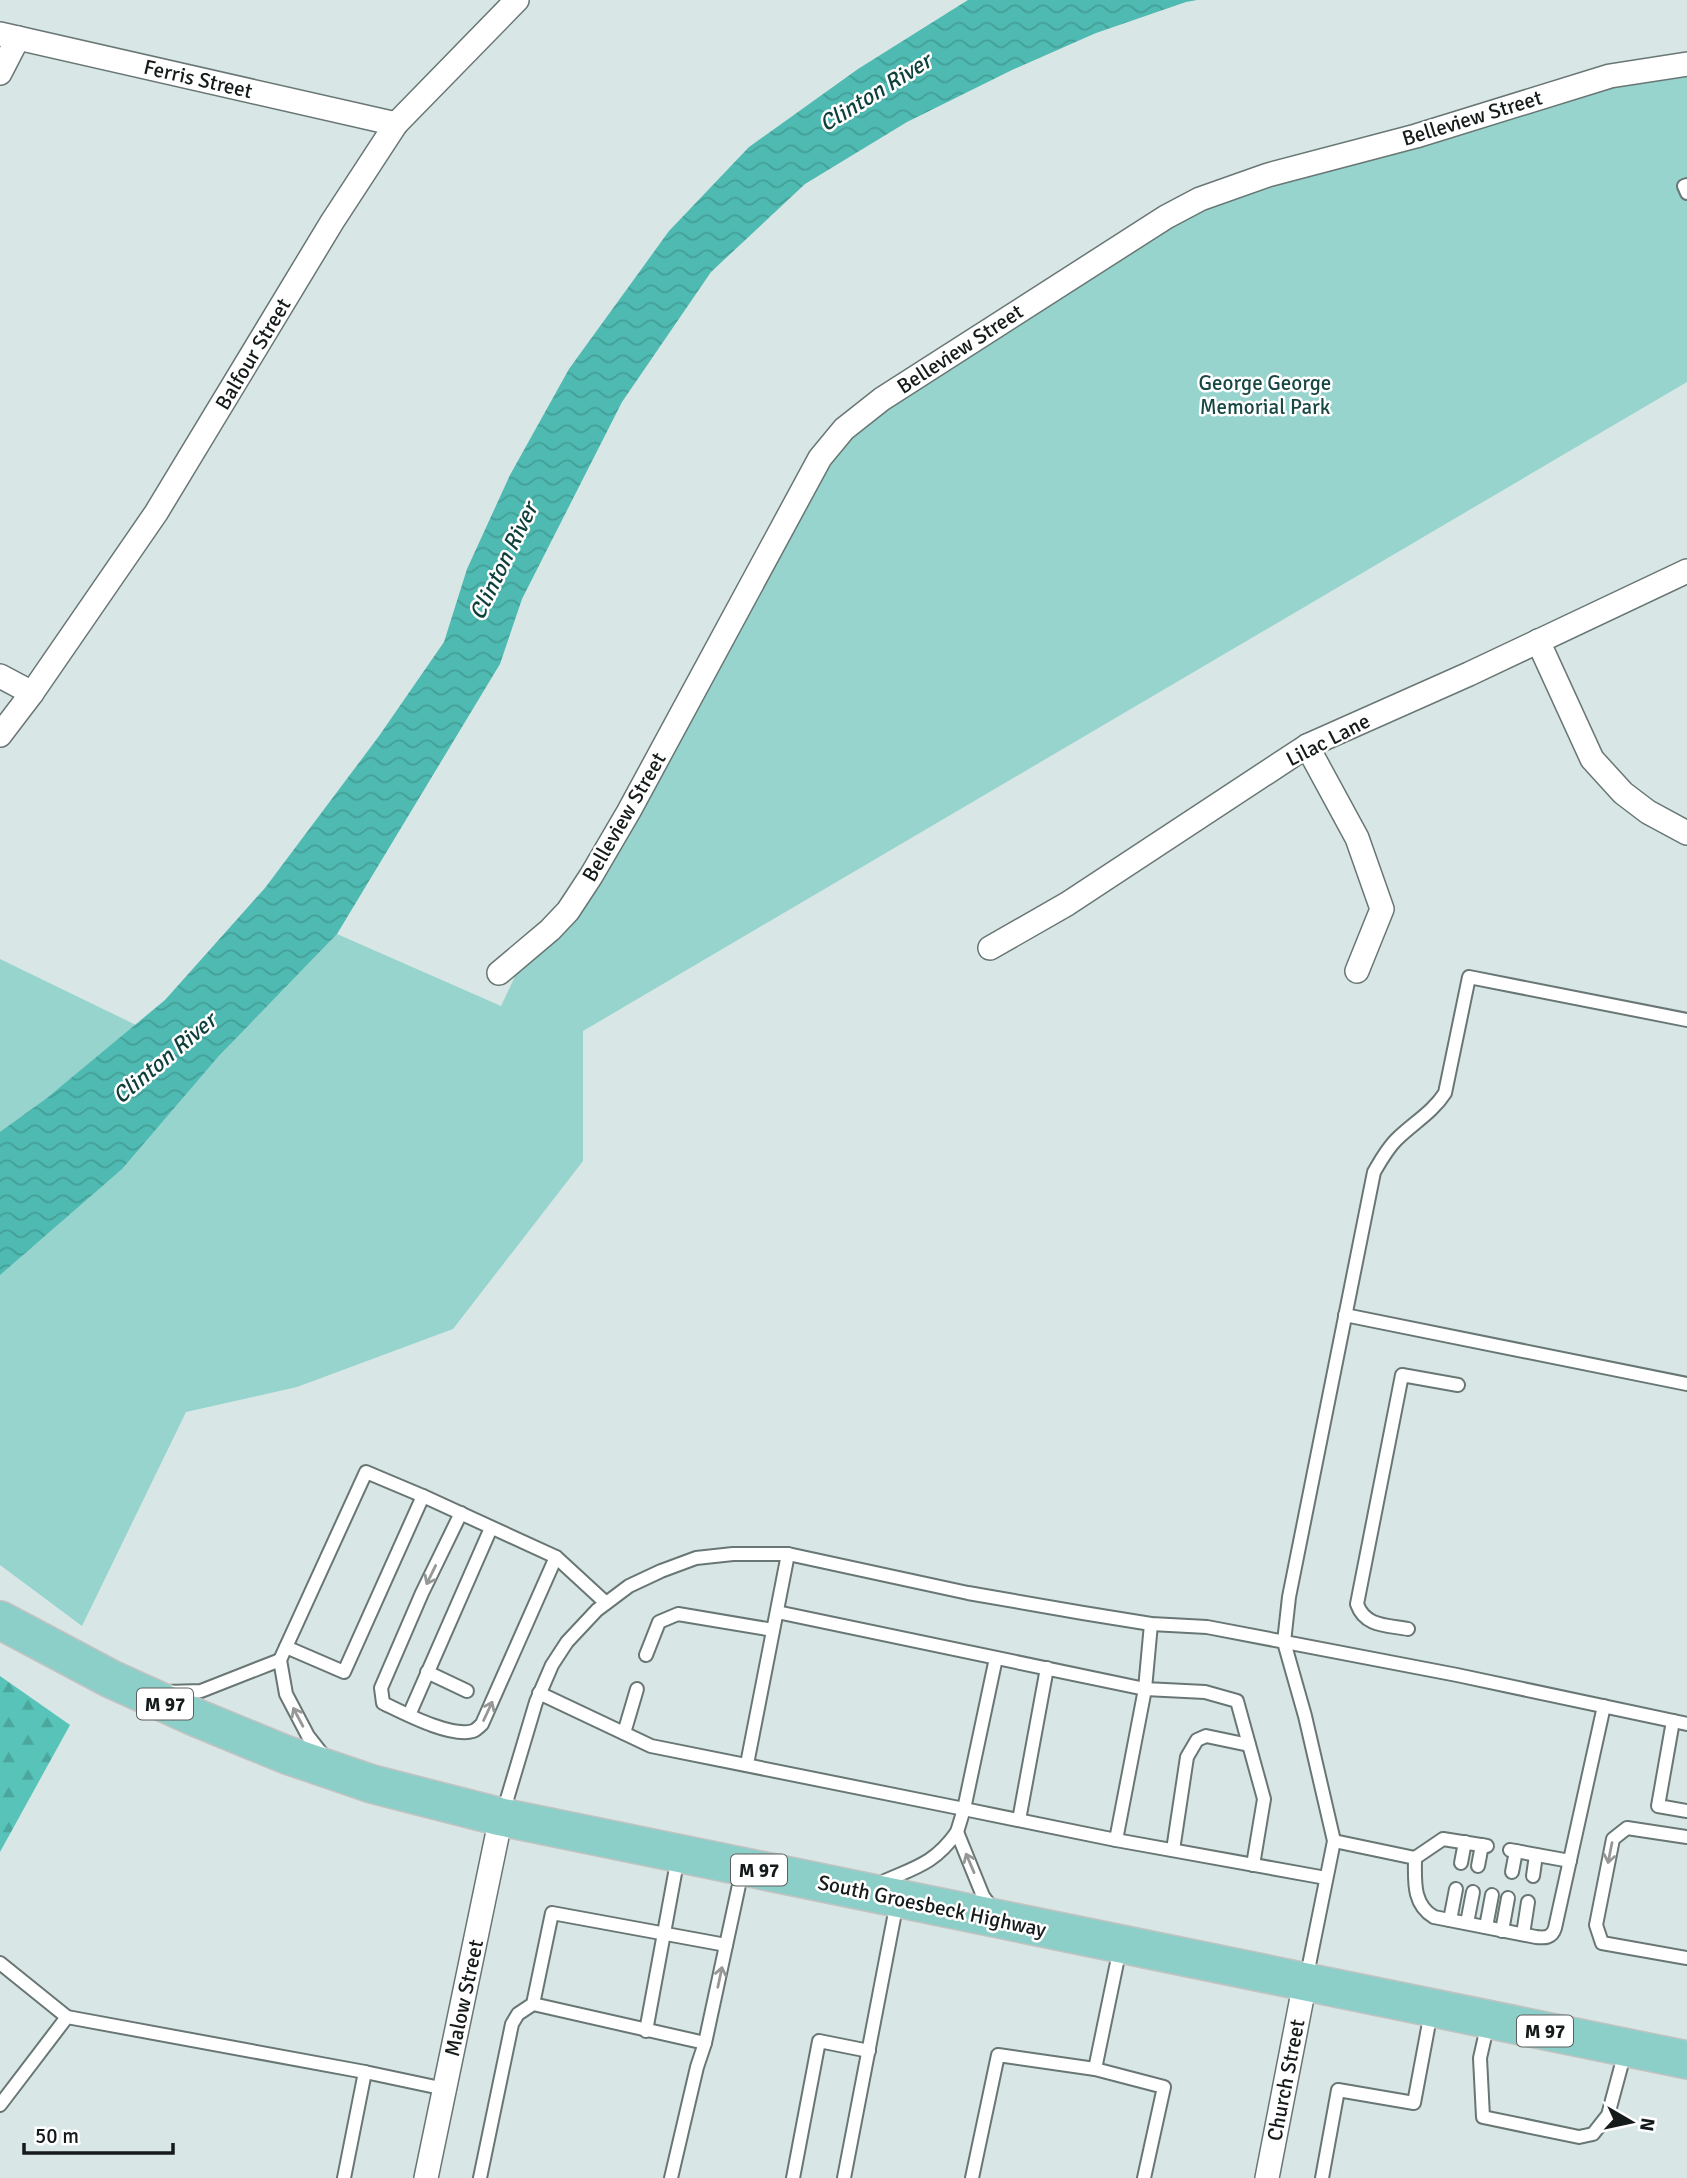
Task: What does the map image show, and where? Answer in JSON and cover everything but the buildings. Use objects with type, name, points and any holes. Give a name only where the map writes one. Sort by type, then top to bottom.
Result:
[{"type":"main road","name":"South Groesbeck Highway","points":[[0,1620],[142,1694],[287,1755],[372,1784],[501,1817],[1626,2048],[1685,2057]]},
{"type":"street","name":"Balfour Street","points":[[0,753],[5,730],[156,513],[332,222],[396,124],[517,0]]},
{"type":"street","name":"Ferris Street","points":[[9,36],[396,124]]},
{"type":"street","points":[[0,73],[9,36]]},
{"type":"street","name":"Belleview Street","points":[[499,973],[550,930],[568,911],[629,810],[820,458],[845,429],[882,399],[1166,217],[1200,199],[1268,175],[1416,136],[1611,76],[1687,64]]},
{"type":"street","name":"Lilac Lane","points":[[990,948],[1067,904],[1307,746],[1687,571]]},
{"type":"street","points":[[1538,641],[1592,759],[1623,793],[1648,812],[1687,833]]},
{"type":"street","points":[[0,676],[32,693]]},
{"type":"street","points":[[1307,746],[1357,838],[1382,909],[1357,971]]},
{"type":"street","name":"Malow Street","points":[[426,2178],[501,1817]]},
{"type":"street","name":"Church Street","points":[[1267,2178],[1305,1982]]},
{"type":"lane","points":[[1687,185],[1684,186],[1687,193]]},
{"type":"lane","points":[[1305,1982],[1334,1841],[1305,1716],[1284,1642],[1289,1597],[1374,1172],[1397,1139],[1436,1107],[1445,1093],[1469,977],[1687,1020]]},
{"type":"lane","points":[[1345,1315],[1687,1384]]},
{"type":"lane","points":[[1408,1629],[1369,1621],[1361,1614],[1357,1604],[1393,1416],[1402,1376],[1458,1385]]},
{"type":"lane","points":[[337,1772],[308,1736],[286,1694],[280,1660],[366,1472],[556,1557],[606,1603]]},
{"type":"lane","points":[[286,1647],[344,1672],[423,1496]]},
{"type":"lane","points":[[461,1513],[422,1593],[381,1688],[383,1703],[448,1730],[475,1730],[482,1724],[556,1557]]},
{"type":"lane","points":[[409,1715],[491,1528]]},
{"type":"lane","points":[[501,1817],[522,1743],[540,1693],[552,1665],[567,1642],[606,1603],[629,1586],[696,1558],[733,1554],[788,1554],[968,1592],[1151,1624],[1207,1627],[1687,1724]]},
{"type":"lane","points":[[747,1764],[788,1554]]},
{"type":"lane","points":[[777,1612],[1145,1689],[1205,1692],[1237,1701],[1264,1799],[1253,1864]]},
{"type":"lane","points":[[646,1655],[659,1622],[678,1614],[773,1630]]},
{"type":"lane","points":[[1116,1840],[1145,1689],[1151,1624]]},
{"type":"lane","points":[[862,1891],[926,1864],[949,1844],[957,1832],[996,1658]]},
{"type":"lane","points":[[142,1694],[201,1690],[280,1660]]},
{"type":"lane","points":[[1019,1820],[1046,1668]]},
{"type":"lane","points":[[427,1672],[467,1690]]},
{"type":"lane","points":[[624,1733],[637,1689]]},
{"type":"lane","points":[[540,1693],[651,1746],[1116,1840],[1326,1878]]},
{"type":"lane","points":[[1415,1858],[1415,1888],[1420,1903],[1434,1917],[1543,1937],[1553,1934],[1604,1706]]},
{"type":"lane","points":[[1673,1721],[1658,1806],[1687,1811]]},
{"type":"lane","points":[[1173,1850],[1187,1757],[1197,1740],[1206,1736],[1249,1745]]},
{"type":"lane","points":[[1687,1837],[1627,1828],[1613,1839],[1596,1925],[1602,1942],[1687,1958]]},
{"type":"lane","points":[[957,1832],[990,1908],[1004,1921]]},
{"type":"lane","points":[[1334,1841],[1415,1858],[1443,1839],[1465,1842],[1484,1846],[1478,1866]]},
{"type":"lane","points":[[1461,1863],[1465,1842]]},
{"type":"lane","points":[[1512,1872],[1513,1851],[1570,1861]]},
{"type":"lane","points":[[646,2031],[679,1854]]},
{"type":"lane","points":[[1533,1876],[1536,1855]]},
{"type":"lane","points":[[671,2178],[705,2043],[743,1867]]},
{"type":"lane","points":[[1450,1920],[1457,1889]]},
{"type":"lane","points":[[1468,1923],[1473,1892]]},
{"type":"lane","points":[[1486,1927],[1492,1895]]},
{"type":"lane","points":[[844,2178],[898,1898]]},
{"type":"lane","points":[[1502,1931],[1508,1898]]},
{"type":"lane","points":[[1523,1934],[1528,1902]]},
{"type":"lane","points":[[480,2178],[512,2024],[519,2014],[533,2004],[552,1913],[726,1945]]},
{"type":"lane","points":[[1095,2069],[1121,1945]]},
{"type":"lane","points":[[0,1963],[67,2017],[445,2089]]},
{"type":"lane","points":[[533,2004],[705,2043]]},
{"type":"lane","points":[[1322,2178],[1338,2090],[1414,2103],[1432,2008]]},
{"type":"lane","points":[[0,2105],[67,2017]]},
{"type":"lane","points":[[1489,2020],[1480,2058],[1483,2117],[1579,2137],[1593,2134],[1608,2115],[1626,2048]]},
{"type":"lane","points":[[793,2178],[819,2041],[869,2051]]},
{"type":"lane","points":[[972,2178],[998,2055],[1095,2069],[1164,2087],[1144,2178]]},
{"type":"lane","points":[[344,2178],[365,2072]]},
{"type":"green space","name":"George George Memorial Park","points":[[1687,64],[1687,382],[583,1031],[583,1161],[453,1329],[297,1387],[186,1412],[82,1626],[0,1565],[0,959],[136,1025],[217,1058],[337,934],[501,1006],[528,949],[568,911],[844,429],[1200,199]]},
{"type":"green space","points":[[0,1676],[70,1725],[0,1852]]},
{"type":"water","name":"Clinton River","points":[[968,0],[1197,0],[1096,33],[1012,70],[907,122],[805,184],[711,272],[622,402],[522,599],[500,664],[337,934],[217,1058],[122,1169],[0,1275],[0,1132],[47,1098],[165,1000],[265,888],[379,736],[444,642],[467,569],[510,475],[569,369],[669,231],[749,147],[858,69]]}]
